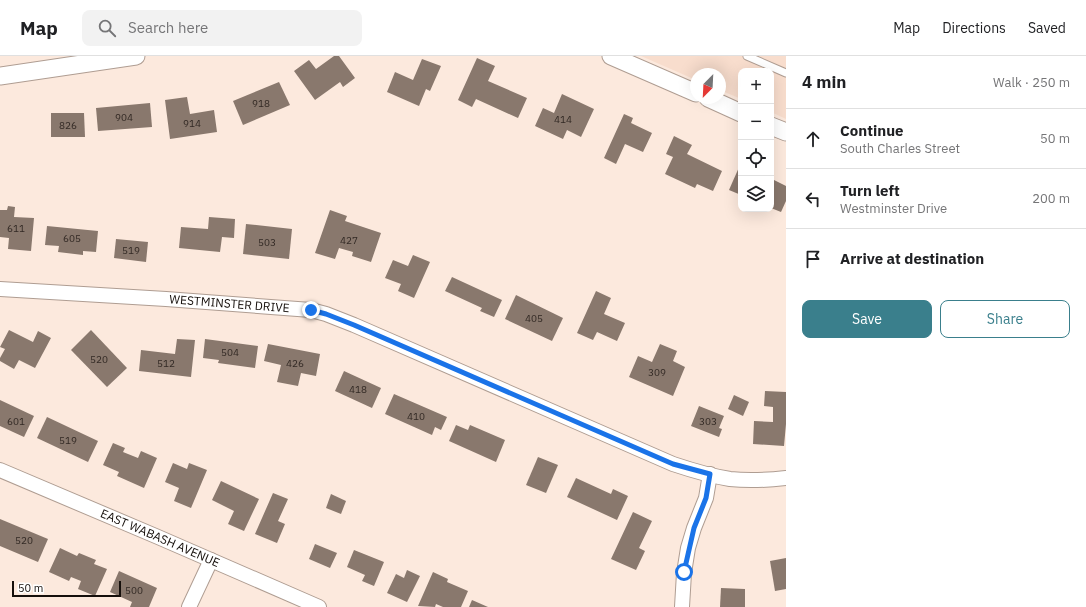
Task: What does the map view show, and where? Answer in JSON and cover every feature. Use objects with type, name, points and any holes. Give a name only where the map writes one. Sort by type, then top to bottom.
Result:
[{"type":"street","points":[[0,76],[136,56]]},
{"type":"street","points":[[611,56],[690,90]]},
{"type":"street","points":[[722,104],[738,111]]},
{"type":"street","points":[[774,127],[786,132]]},
{"type":"street","name":"WESTMINSTER DRIVE","points":[[0,289],[233,303],[311,310],[354,325],[673,464],[730,479],[764,480],[786,478]]},
{"type":"street","name":"EAST WABASH AVENUE","points":[[0,470],[319,607]]},
{"type":"street","points":[[682,607],[684,572],[688,548],[706,498],[710,474]]},
{"type":"street","points":[[189,607],[211,560]]},
{"type":"lane","points":[[747,56],[786,73]]},
{"type":"shaded area","points":[[641,56],[786,56],[786,119],[774,113],[774,68],[738,68],[738,98],[726,93],[726,68],[690,68],[690,77]]},
{"type":"building","points":[[334,56],[339,56],[355,78],[343,87],[340,82],[315,100],[294,71],[309,60],[316,69]]},
{"type":"building","points":[[477,58],[495,66],[488,81],[527,98],[518,118],[476,99],[472,107],[458,100]]},
{"type":"building","points":[[422,59],[441,66],[430,91],[426,89],[419,106],[387,92],[395,72],[413,80]]},
{"type":"building","points":[[279,82],[290,105],[243,125],[233,101]]},
{"type":"building","points":[[562,94],[594,109],[581,137],[567,130],[563,139],[535,126],[543,108],[554,113]]},
{"type":"building","points":[[187,97],[190,114],[214,110],[217,132],[170,139],[165,100]]},
{"type":"building","points":[[150,103],[152,127],[98,131],[96,108]]},
{"type":"building","points":[[51,113],[84,113],[85,137],[51,137]]},
{"type":"building","points":[[624,114],[633,118],[631,123],[652,133],[643,152],[625,144],[616,164],[604,158]]},
{"type":"building","points":[[674,136],[692,145],[687,154],[722,171],[713,191],[697,184],[695,188],[665,174],[673,157],[666,154]]},
{"type":"building","points":[[738,170],[738,194],[729,190]]},
{"type":"building","points":[[774,180],[786,186],[786,201],[781,212],[774,209]]},
{"type":"building","points":[[8,206],[15,207],[14,217],[34,218],[31,251],[8,249],[9,238],[0,237],[0,210],[7,210]]},
{"type":"building","points":[[330,210],[347,216],[345,221],[381,233],[371,262],[352,256],[353,252],[339,248],[335,259],[315,253]]},
{"type":"building","points":[[209,217],[235,219],[234,238],[222,237],[220,252],[179,248],[181,227],[208,229]]},
{"type":"building","points":[[246,224],[292,229],[289,259],[243,254]]},
{"type":"building","points":[[47,226],[98,231],[96,252],[83,251],[83,255],[58,252],[59,246],[45,245]]},
{"type":"building","points":[[116,239],[148,242],[146,262],[114,258]]},
{"type":"building","points":[[413,255],[430,262],[414,298],[398,291],[401,284],[385,278],[393,260],[408,266]]},
{"type":"building","points":[[452,277],[502,300],[494,317],[480,311],[482,308],[445,291]]},
{"type":"building","points":[[596,291],[611,298],[604,314],[625,323],[617,341],[597,332],[593,340],[577,333]]},
{"type":"building","points":[[516,295],[563,318],[552,341],[505,319]]},
{"type":"building","points":[[9,330],[33,342],[38,331],[51,338],[35,368],[19,360],[14,369],[0,361],[5,349],[0,347]]},
{"type":"building","points":[[91,330],[127,368],[107,387],[71,350]]},
{"type":"building","points":[[177,339],[195,340],[191,377],[139,371],[141,350],[175,354]]},
{"type":"building","points":[[205,339],[258,346],[255,368],[218,363],[219,360],[203,358]]},
{"type":"building","points":[[268,344],[320,354],[316,376],[301,373],[298,386],[277,382],[281,365],[264,361]]},
{"type":"building","points":[[660,344],[677,351],[673,361],[685,367],[673,396],[629,377],[638,356],[652,362]]},
{"type":"building","points":[[344,371],[381,388],[372,408],[335,391]]},
{"type":"building","points":[[765,391],[786,392],[784,446],[753,444],[754,421],[773,422],[773,407],[764,406]]},
{"type":"building","points":[[394,394],[447,417],[441,430],[435,427],[432,435],[385,414]]},
{"type":"building","points":[[734,395],[749,402],[743,416],[728,409]]},
{"type":"building","points":[[0,400],[34,416],[24,437],[0,426]]},
{"type":"building","points":[[699,406],[724,416],[719,428],[722,429],[719,437],[691,426]]},
{"type":"building","points":[[47,417],[98,441],[88,462],[37,438]]},
{"type":"building","points":[[456,425],[468,430],[470,425],[505,440],[496,462],[449,441]]},
{"type":"building","points":[[113,443],[125,448],[123,452],[138,458],[141,451],[157,458],[144,488],[117,476],[119,472],[103,465]]},
{"type":"building","points":[[538,457],[558,465],[546,493],[526,485]]},
{"type":"building","points":[[173,463],[187,469],[189,463],[207,470],[191,508],[174,501],[179,488],[165,482]]},
{"type":"building","points":[[576,478],[611,494],[613,489],[628,496],[617,520],[567,497]]},
{"type":"building","points":[[221,481],[259,499],[244,531],[228,524],[234,511],[212,500]]},
{"type":"building","points":[[273,493],[288,499],[278,521],[285,524],[277,543],[255,534]]},
{"type":"building","points":[[331,494],[346,501],[341,514],[326,508]]},
{"type":"building","points":[[633,512],[652,521],[639,548],[645,551],[636,570],[611,559]]},
{"type":"building","points":[[0,519],[48,539],[38,562],[0,546]]},
{"type":"building","points":[[315,544],[337,553],[330,568],[309,559]]},
{"type":"building","points":[[60,548],[77,556],[79,553],[96,560],[94,564],[107,569],[95,596],[78,589],[81,581],[71,577],[69,581],[49,572]]},
{"type":"building","points":[[354,550],[384,562],[374,586],[362,581],[365,575],[347,567]]},
{"type":"building","points":[[786,558],[786,589],[775,591],[770,561]]},
{"type":"building","points":[[407,570],[420,576],[407,602],[387,593],[396,574],[404,578]]},
{"type":"building","points":[[119,571],[157,588],[149,607],[130,607],[132,602],[110,592]]},
{"type":"building","points":[[433,572],[448,579],[447,582],[468,591],[461,607],[443,607],[436,604],[435,607],[418,606]]},
{"type":"building","points":[[721,588],[745,589],[745,607],[720,607]]},
{"type":"building","points":[[472,600],[488,607],[469,607]]},
{"type":"route","points":[[311,310],[354,325],[673,464],[710,474],[706,498],[688,548],[684,572]]}]
